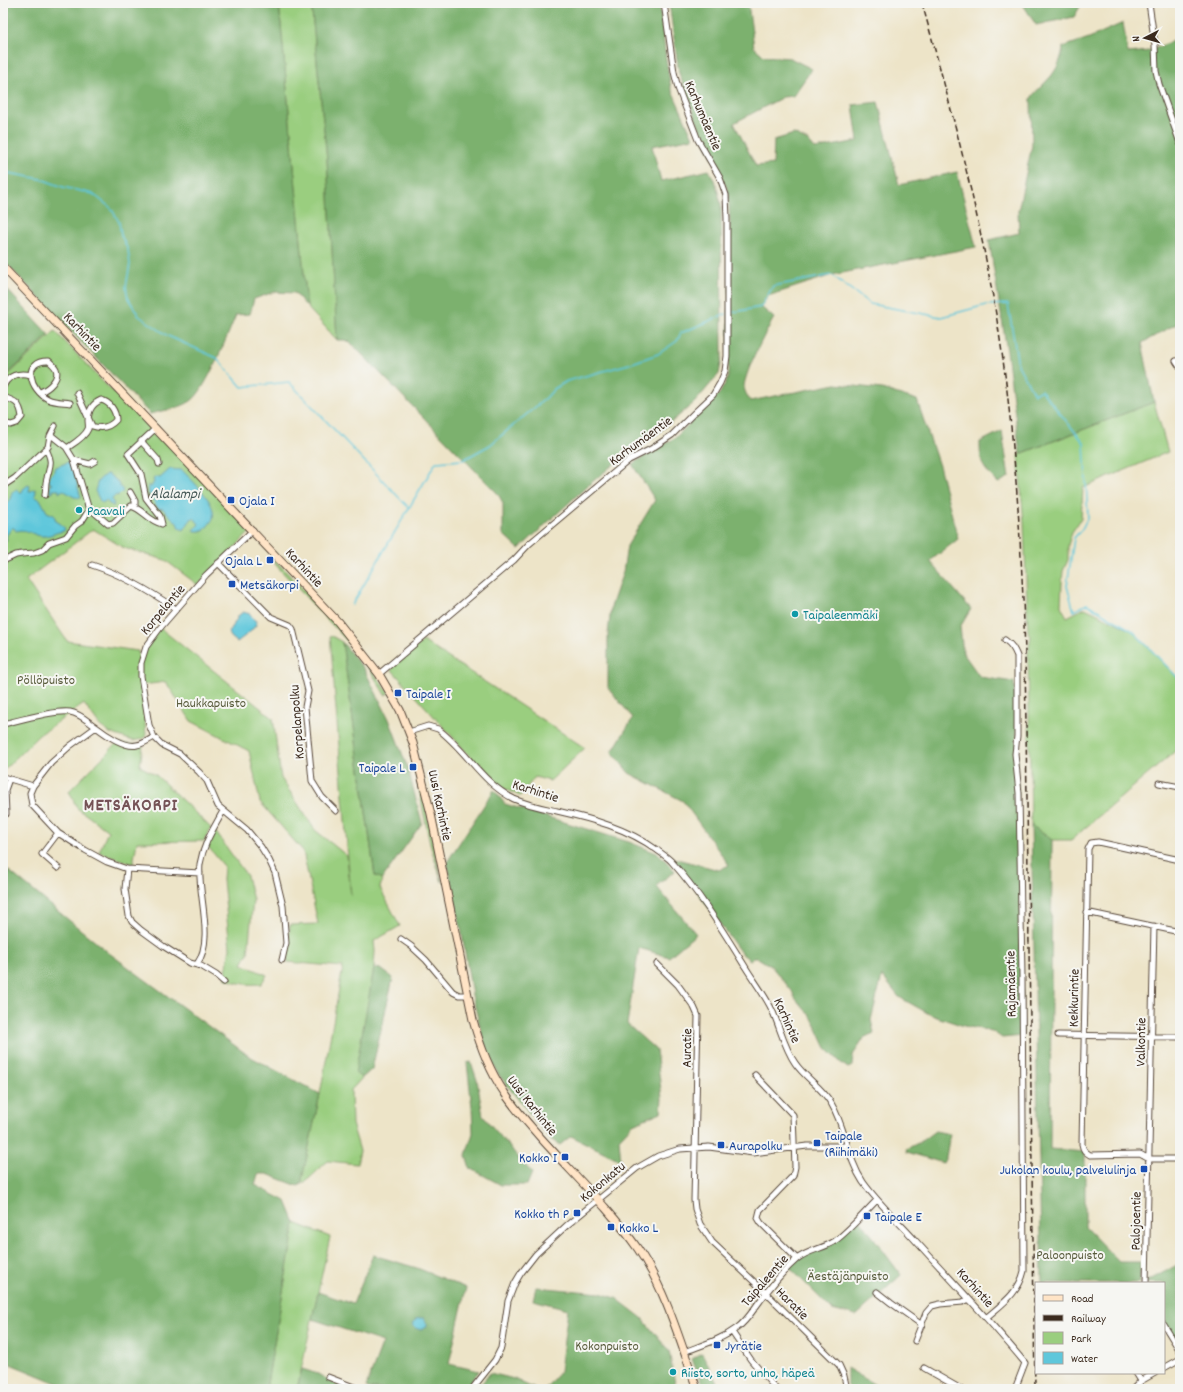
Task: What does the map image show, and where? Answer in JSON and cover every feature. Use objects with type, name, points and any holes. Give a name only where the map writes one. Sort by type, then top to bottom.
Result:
[{"type":"street","name":"Karhumäentie","points":[[379,674],[514,560],[529,544],[629,460],[651,449],[672,435],[713,395],[725,371],[727,356],[726,195],[720,178],[698,140],[678,88],[674,72],[664,3]]},
{"type":"street","points":[[1149,3],[1155,45],[1157,78],[1180,143]]},
{"type":"street","name":"Karhintie","points":[[3,267],[253,530],[338,622],[379,674],[400,710],[409,732],[428,726],[438,729],[493,786],[506,795],[528,804],[590,819],[622,830],[645,841],[670,860],[705,904],[771,1008],[784,1041],[796,1065],[820,1088],[831,1102],[840,1121],[847,1146],[857,1171],[876,1200],[908,1232],[1025,1363],[1015,1389]]},
{"type":"street","points":[[40,392],[51,386],[56,376],[56,369],[49,361],[42,361],[35,364],[30,373],[32,381],[36,389],[47,398],[70,403]]},
{"type":"street","points":[[1176,361],[1180,367]]},
{"type":"street","points":[[3,387],[8,379],[17,374],[31,375]]},
{"type":"street","points":[[66,448],[85,433],[88,428],[88,419],[90,410],[94,403],[101,400],[109,404],[116,414],[116,420],[107,427],[98,428],[92,426],[88,419],[77,393]]},
{"type":"street","points":[[3,397],[17,403],[21,407],[22,417],[17,423],[11,425],[3,423]]},
{"type":"street","points":[[3,486],[15,478],[48,447],[55,426]]},
{"type":"street","points":[[51,435],[66,448],[74,460],[89,510],[94,512],[108,524],[113,524],[131,506],[138,508],[154,522],[162,524],[160,516],[146,498],[141,474],[128,454],[156,428]]},
{"type":"street","points":[[142,441],[158,460],[159,464]]},
{"type":"street","points":[[45,495],[47,476],[51,465],[50,456],[46,449]]},
{"type":"street","points":[[74,460],[90,464],[95,461]]},
{"type":"street","points":[[130,492],[135,501],[135,507]]},
{"type":"street","points":[[3,561],[16,555],[34,553],[42,550],[49,543],[66,537],[89,510]]},
{"type":"street","name":"Korpelantie","points":[[154,737],[149,725],[145,707],[141,676],[141,663],[146,647],[176,609],[218,563],[253,530]]},
{"type":"street","name":"Korpelanpolku","points":[[218,563],[271,617],[293,629],[308,691],[305,707],[312,781],[322,797],[336,811]]},
{"type":"street","points":[[92,565],[112,572],[146,590],[176,609]]},
{"type":"street","name":"Rajamäentie","points":[[986,1318],[1014,1292],[1022,1282],[1024,1271],[1022,946],[1019,793],[1015,754],[1017,736],[1017,656],[1011,644],[1005,640]]},
{"type":"street","points":[[3,724],[50,714],[70,712],[82,715],[96,727],[119,742],[133,746],[146,742],[154,737],[162,745],[180,754],[200,772],[207,781],[218,806],[247,830],[261,846],[269,860],[275,874],[283,906],[286,945],[282,960]]},
{"type":"street","points":[[96,727],[60,754],[51,763],[33,786],[30,794],[32,805],[58,833],[107,862],[127,869],[200,873]]},
{"type":"street","name":"Uusi Karhintie","points":[[409,732],[422,777],[473,1020],[482,1051],[504,1093],[524,1118],[598,1200],[629,1237],[648,1264],[667,1308],[697,1389]]},
{"type":"street","points":[[3,776],[33,786]]},
{"type":"street","points":[[6,814],[5,790],[9,779]]},
{"type":"street","points":[[1159,783],[1180,787]]},
{"type":"street","points":[[197,964],[201,959],[202,953],[204,919],[200,873],[205,843],[223,811]]},
{"type":"street","points":[[58,833],[42,854],[58,868]]},
{"type":"street","name":"Kekkurintie","points":[[1149,1159],[1140,1154],[1090,1155],[1082,1149],[1088,854],[1091,843],[1098,842],[1180,860]]},
{"type":"street","points":[[127,869],[125,889],[129,916],[132,922],[163,946],[190,963],[197,964],[216,975],[224,982]]},
{"type":"street","points":[[1086,912],[1180,932]]},
{"type":"street","name":"Valkontie","points":[[1149,1159],[1154,926]]},
{"type":"street","points":[[401,939],[426,960],[453,992],[459,995],[468,996]]},
{"type":"street","name":"Auratie","points":[[657,964],[678,985],[694,1007],[698,1016],[695,1148]]},
{"type":"street","points":[[1058,1035],[1180,1037]]},
{"type":"street","points":[[755,1075],[793,1115],[795,1147],[795,1167],[793,1176],[760,1210],[758,1218],[761,1223],[797,1260]]},
{"type":"street","name":"Kokonkatu","points":[[472,1389],[495,1360],[501,1348],[508,1301],[515,1283],[521,1273],[536,1254],[566,1226],[637,1168],[658,1156],[680,1149],[709,1147],[753,1154],[795,1147],[847,1146]]},
{"type":"street","name":"Haratie","points":[[695,1148],[695,1209],[700,1224],[712,1242],[839,1365],[844,1376],[847,1389]]},
{"type":"street","points":[[1149,1159],[1180,1159]]},
{"type":"street","name":"Palojoentie","points":[[1146,1282],[1149,1159]]},
{"type":"street","name":"Taipaleentie","points":[[684,1352],[732,1332],[746,1320],[774,1282],[797,1260],[808,1252],[833,1242],[876,1200]]},
{"type":"street","points":[[877,1292],[891,1304],[922,1325]]},
{"type":"street","points":[[915,1341],[926,1313],[932,1306],[963,1302],[969,1299]]},
{"type":"street","points":[[1165,1327],[1180,1351]]},
{"type":"street","points":[[732,1332],[751,1360],[776,1389]]},
{"type":"street","points":[[1165,1367],[1180,1359]]},
{"type":"street","points":[[924,1368],[961,1389]]},
{"type":"street","points":[[1137,1374],[1141,1382]]},
{"type":"street","points":[[1133,1389],[1153,1374]]},
{"type":"street","points":[[328,1377],[359,1389]]},
{"type":"green space","points":[[3,3],[279,3],[307,307],[295,293],[274,292],[254,299],[250,314],[236,315],[210,374],[197,395],[186,404],[150,414],[3,260]]},
{"type":"green space","points":[[279,3],[311,3],[327,159],[337,340],[307,307]]},
{"type":"green space","points":[[311,3],[659,3],[671,88],[693,138],[652,146],[661,181],[709,170],[716,184],[721,204],[722,358],[719,374],[695,402],[655,436],[631,450],[586,487],[519,549],[503,534],[503,503],[498,494],[350,342],[337,340],[327,159]]},
{"type":"green space","points":[[669,3],[748,3],[754,47],[764,56],[790,58],[812,69],[793,96],[783,97],[734,123],[756,166],[773,164],[774,140],[794,134],[808,141],[815,149],[858,141],[853,105],[878,102],[899,185],[957,172],[976,247],[832,275],[768,296],[761,307],[774,318],[752,361],[744,386],[745,392],[750,401],[836,384],[882,389],[917,400],[940,469],[958,539],[930,561],[971,609],[960,627],[963,653],[980,677],[1014,682],[1017,736],[1023,1036],[1002,1038],[992,1031],[964,1026],[931,1015],[899,997],[882,976],[871,1020],[874,1033],[865,1037],[853,1055],[852,1066],[848,1068],[826,1048],[812,1018],[771,966],[758,958],[753,958],[750,960],[741,953],[673,858],[719,870],[729,865],[683,801],[629,773],[612,752],[633,718],[608,688],[608,634],[611,607],[623,572],[627,546],[655,500],[632,464],[676,437],[720,393],[728,378],[730,222],[728,191],[703,138],[679,73]]},
{"type":"green space","points":[[1022,3],[1084,3],[1081,5],[1074,17],[1036,25]]},
{"type":"green space","points":[[1123,23],[1128,53],[1149,51],[1180,38],[1180,322],[1142,343],[1154,402],[1020,454],[1007,351],[989,240],[1019,233],[1018,211],[1032,145],[1031,99],[1033,95],[1053,74],[1062,55],[1063,47],[1089,38]]},
{"type":"green space","points":[[3,285],[49,335],[3,379]]},
{"type":"green space","points":[[55,331],[102,381],[194,467],[253,529],[198,585],[165,560],[124,548],[93,529],[26,580],[67,641],[138,651],[140,662],[146,647],[160,628],[273,718],[281,778],[315,830],[347,856],[351,896],[330,635],[342,642],[375,876],[382,879],[380,888],[400,926],[374,941],[374,968],[356,1073],[362,1078],[351,1090],[352,1124],[360,1151],[357,1164],[328,1161],[301,1184],[320,1094],[343,967],[287,962],[290,925],[318,924],[303,851],[260,802],[249,751],[191,721],[166,682],[142,685],[146,736],[142,739],[133,741],[110,733],[100,726],[84,704],[39,735],[6,768],[3,767],[3,380]]},
{"type":"green space","points":[[1154,402],[1168,452],[1083,488],[1081,519],[1072,532],[1068,545],[1068,560],[1063,571],[1061,606],[1067,617],[1085,608],[1133,631],[1180,680],[1180,747],[1071,840],[1052,840],[1031,825],[1028,654],[1031,636],[1028,632],[1024,523],[1018,455]]},
{"type":"green space","points":[[1002,431],[1009,477],[998,483],[988,473],[983,465],[981,460],[980,442]]},
{"type":"green space","points":[[275,560],[343,631],[389,693],[385,695],[370,670],[350,644],[273,562]]},
{"type":"green space","points":[[423,641],[585,748],[550,781],[535,777],[520,796],[496,785],[391,669]]},
{"type":"green space","points":[[342,642],[364,669],[389,719],[408,769],[422,823],[382,879],[375,876]]},
{"type":"green space","points":[[117,743],[143,745],[140,766],[156,775],[211,828],[204,841],[137,842],[133,864],[99,852],[108,831],[77,808],[69,791]]},
{"type":"green space","points":[[416,770],[420,778],[442,882],[430,844]]},
{"type":"green space","points":[[494,790],[505,804],[629,842],[659,854],[675,871],[656,886],[696,934],[669,957],[639,948],[627,1024],[656,1050],[662,1098],[661,1112],[633,1124],[619,1139],[621,1163],[616,1158],[571,1136],[560,1145],[550,1139],[498,1074],[486,1050],[472,995],[461,928],[447,862]]},
{"type":"green space","name":"Paloonpuisto","points":[[1031,825],[1052,840],[1050,1149],[1085,1152],[1085,1227],[1119,1262],[1140,1262],[1140,1282],[1042,1282]]},
{"type":"green space","points":[[215,831],[247,876],[253,900],[248,953],[242,964],[267,975],[261,984],[242,984],[225,978],[230,948],[223,880],[224,866],[205,843]]},
{"type":"green space","points":[[3,866],[109,953],[249,1056],[320,1094],[301,1184],[298,1186],[267,1174],[258,1174],[255,1185],[286,1201],[295,1223],[266,1389],[71,1389],[3,1361]]},
{"type":"green space","points":[[374,968],[381,969],[393,978],[372,1069],[362,1078],[355,1073]]},
{"type":"green space","points":[[471,1062],[477,1080],[483,1116],[532,1173],[527,1185],[501,1185],[470,1168],[466,1155],[473,1133],[472,1107],[467,1063]]},
{"type":"green space","points":[[935,1131],[950,1134],[946,1157],[943,1163],[907,1152],[906,1149],[920,1142]]},
{"type":"green space","name":"Äestäjänpuisto","points":[[859,1218],[901,1275],[856,1316],[832,1310],[789,1267],[797,1259],[833,1242]]},
{"type":"green space","points":[[295,1223],[330,1237],[297,1389],[266,1389]]},
{"type":"green space","points":[[373,1255],[417,1268],[466,1288],[449,1364],[479,1371],[465,1389],[370,1389],[366,1387],[383,1342],[312,1319],[318,1292],[353,1304]]},
{"type":"green space","points":[[1177,1265],[1180,1266],[1180,1351],[1165,1327],[1165,1282],[1146,1282]]},
{"type":"green space","name":"Kokonpuisto","points":[[536,1287],[600,1293],[616,1298],[642,1318],[669,1351],[676,1389],[545,1389],[560,1371],[568,1309],[533,1300]]},
{"type":"green space","points":[[702,1353],[720,1389],[704,1389],[692,1359]]},
{"type":"green space","points":[[847,1368],[877,1386],[894,1389],[851,1389],[847,1385]]},
{"type":"green space","points":[[302,1369],[318,1374],[331,1382],[350,1389],[297,1389]]},
{"type":"green space","points":[[490,1373],[514,1379],[535,1389],[477,1389]]},
{"type":"water","points":[[68,462],[72,465],[81,498],[74,497],[63,490],[59,493],[59,490],[53,490],[53,493],[50,492],[50,484],[52,484],[49,482],[49,477],[54,471],[54,468]]},
{"type":"water","name":"Alalampi","points":[[170,469],[182,470],[208,499],[213,512],[213,518],[204,531],[193,531],[199,524],[194,518],[191,519],[184,530],[179,528],[177,523],[163,509],[158,508],[153,498],[149,495],[148,485],[151,487],[154,482],[153,479],[156,477],[160,478]]},
{"type":"water","points":[[106,474],[116,480],[123,491],[112,499],[114,506],[108,503],[107,500],[102,503],[95,491],[98,481]]},
{"type":"water","points":[[28,485],[30,486],[29,491],[35,489],[35,497],[40,499],[47,512],[54,515],[56,521],[65,529],[64,531],[44,536],[23,530],[16,531],[12,528],[6,536],[7,541],[4,538],[3,539],[3,508],[10,499],[12,492],[17,489],[22,492]]},
{"type":"water","points":[[243,612],[250,614],[256,621],[256,625],[250,632],[237,642],[229,633],[239,615]]},
{"type":"water","points":[[424,1318],[427,1324],[427,1327],[421,1330],[415,1328],[413,1325],[416,1319]]},
{"type":"waterway","points":[[3,172],[41,179],[63,187],[93,194],[111,208],[119,222],[121,235],[128,250],[130,264],[126,287],[128,298],[139,316],[168,336],[217,358],[242,387],[289,382],[408,507]]},
{"type":"waterway","points":[[729,313],[761,307],[773,286],[832,275],[870,304],[941,317],[986,305],[1008,304],[1018,365],[1034,394],[1041,390],[1084,443],[1088,517],[1082,529],[1074,538],[1067,586],[1074,611],[1087,604],[1133,631],[1180,680]]},
{"type":"waterway","points":[[352,605],[436,462],[463,460],[490,445],[546,398],[554,389],[567,381],[629,364],[658,354],[677,341],[681,333],[726,314]]},
{"type":"railway","points":[[922,3],[959,141],[981,234],[1005,375],[1016,479],[1021,549],[1025,653],[1035,1389]]},
{"type":"place","name":"Ojala I","points":[[231,500]]},
{"type":"place","name":"Paavali","points":[[79,510]]},
{"type":"place","name":"Ojala L","points":[[270,560]]},
{"type":"place","name":"Metsäkorpi","points":[[232,584]]},
{"type":"place","name":"Taipaleenmäki","points":[[795,614]]},
{"type":"place","name":"Taipale I","points":[[398,693]]},
{"type":"place","name":"Taipale L","points":[[413,767]]},
{"type":"place","name":"Taipale (Riihimäki)","points":[[817,1143]]},
{"type":"place","name":"Aurapolku","points":[[721,1145]]},
{"type":"place","name":"Kokko I","points":[[565,1157]]},
{"type":"place","name":"Jukolan koulu, palvelulinja","points":[[1144,1169]]},
{"type":"place","name":"Kokko th P","points":[[577,1213]]},
{"type":"place","name":"Taipale E","points":[[867,1216]]},
{"type":"place","name":"Kokko L","points":[[611,1227]]},
{"type":"place","name":"Jyrätie","points":[[717,1345]]},
{"type":"place","name":"Riisto, sorto, unho, häpeä","points":[[673,1372]]},
{"type":"district","name":"METSÄKORPI","points":[[131,804]]},
{"type":"park label","name":"Pöllöpuisto","points":[[46,679]]},
{"type":"park label","name":"Haukkapuisto","points":[[211,702]]}]
